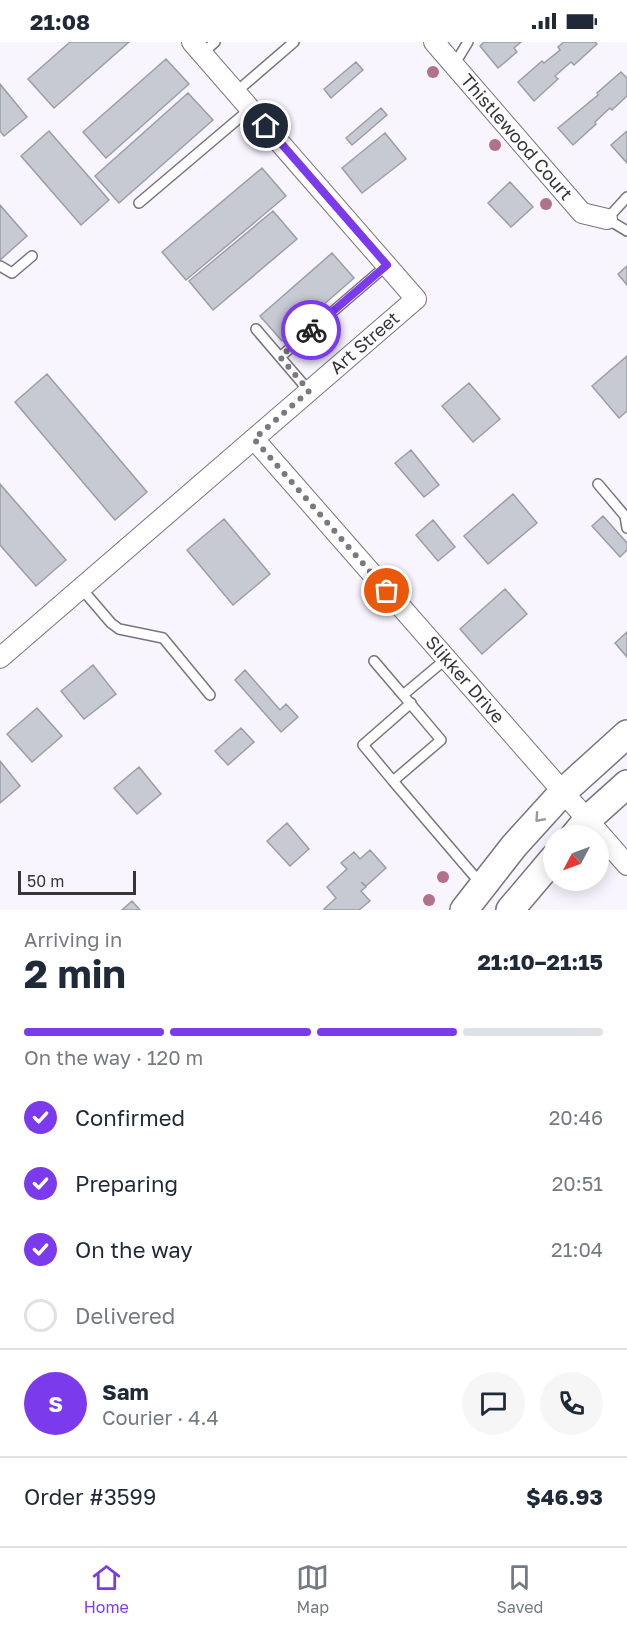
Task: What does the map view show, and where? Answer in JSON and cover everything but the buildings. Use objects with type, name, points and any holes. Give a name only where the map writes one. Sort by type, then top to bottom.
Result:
[{"type":"main road","points":[[464,910],[514,846],[562,792],[627,734]]},
{"type":"main road","points":[[583,825],[627,784]]},
{"type":"main road","points":[[510,910],[543,871]]},
{"type":"street","name":"Thistlewood Court","points":[[434,42],[582,213],[606,219]]},
{"type":"street","name":"Art Street","points":[[0,658],[416,299],[250,109],[203,46]]},
{"type":"street","name":"Slikker Drive","points":[[254,439],[562,792],[580,825]]},
{"type":"street","name":"Slikker Drive","points":[[609,850],[627,865]]},
{"type":"lane","points":[[236,92],[294,42]]},
{"type":"lane","points":[[454,65],[468,42]]},
{"type":"lane","points":[[139,203],[250,109]]},
{"type":"lane","points":[[627,197],[606,219],[627,231]]},
{"type":"lane","points":[[0,266],[12,273],[32,256]]},
{"type":"lane","points":[[280,357],[387,265]]},
{"type":"lane","points":[[256,329],[309,391]]},
{"type":"lane","points":[[598,484],[625,516],[627,528]]},
{"type":"lane","points":[[81,588],[119,629],[163,638],[210,695]]},
{"type":"lane","points":[[403,695],[446,659]]},
{"type":"lane","points":[[374,661],[441,740],[393,781]]},
{"type":"lane","points":[[411,703],[363,746],[483,885]]},
{"type":"way so far","points":[[311,330],[280,357],[309,391],[254,439],[387,591]]},
{"type":"route","points":[[266,126],[387,265],[311,330]]}]
